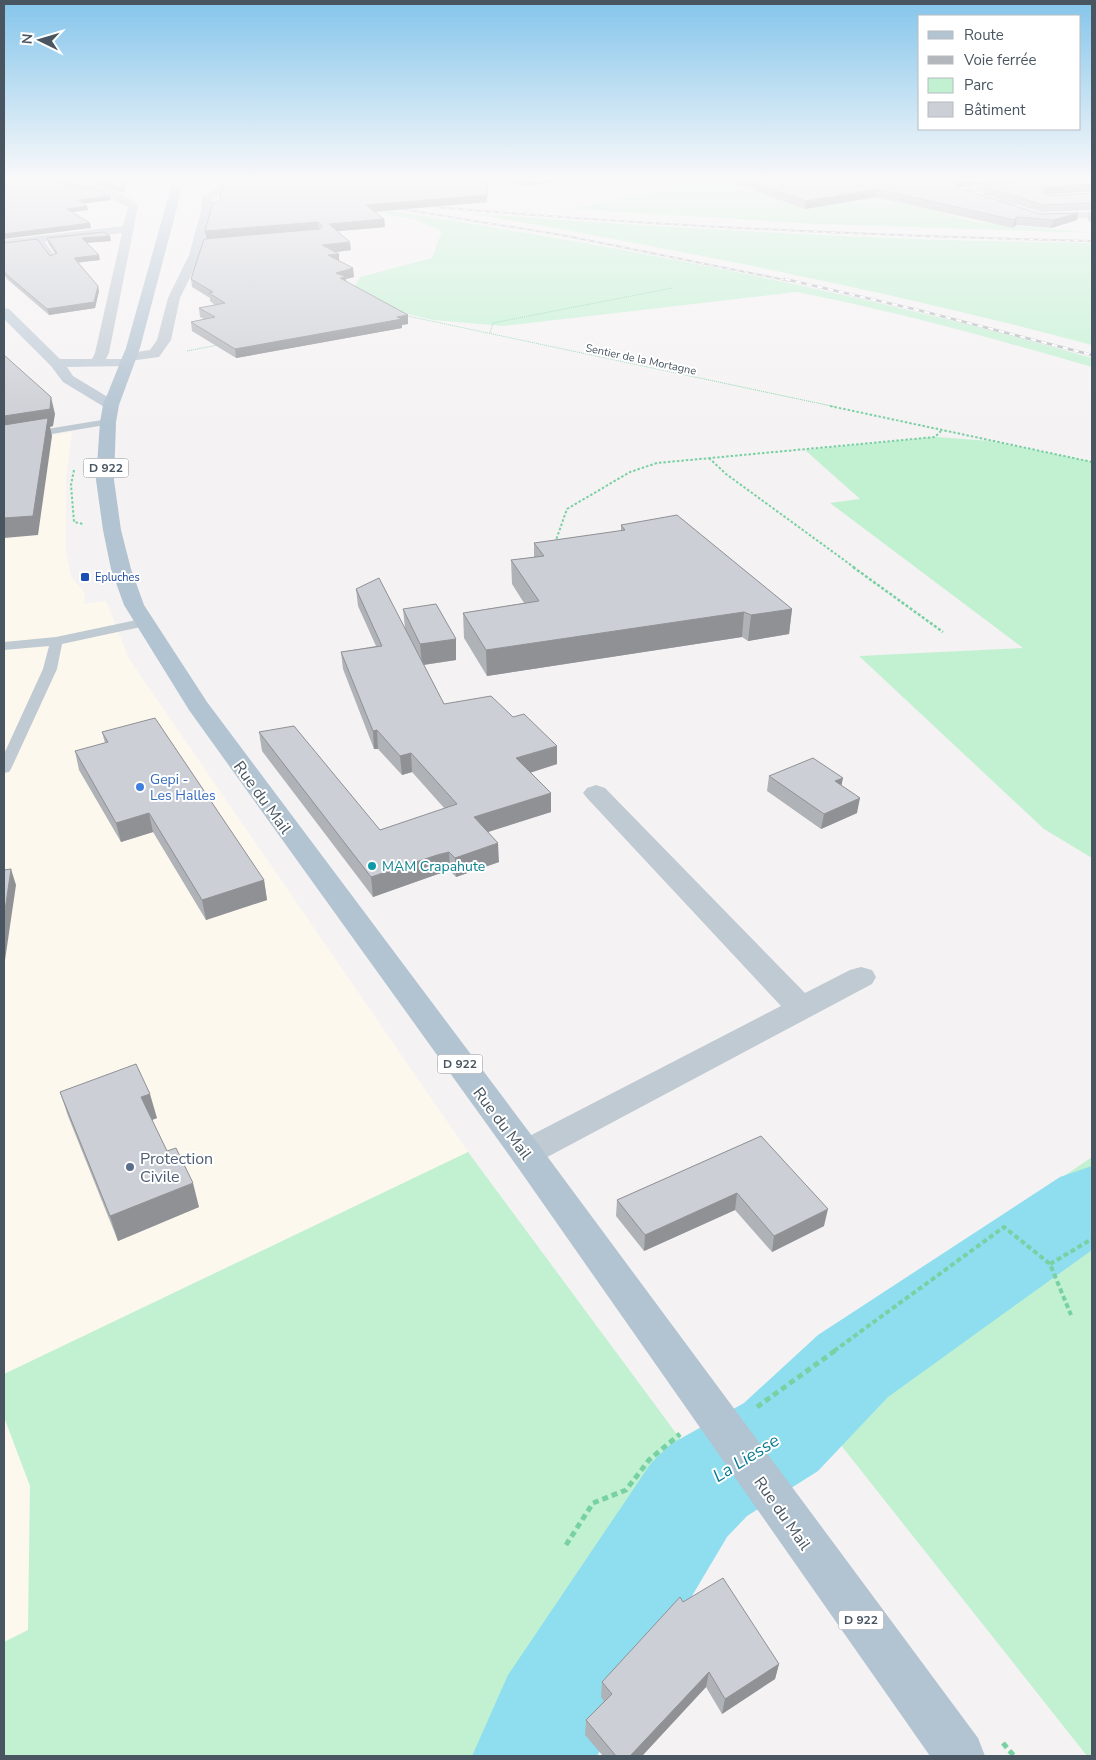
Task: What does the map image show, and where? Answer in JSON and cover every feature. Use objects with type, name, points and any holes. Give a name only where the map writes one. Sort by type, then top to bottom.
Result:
[{"type":"main road","name":"D 922","points":[[111,405],[133,348],[157,262]]},
{"type":"main road","name":"Rue du Mail","points":[[111,405],[108,422],[105,480],[112,530],[121,569],[134,606],[146,622],[192,699],[526,1153],[960,1756]]},
{"type":"street","points":[[97,363],[102,353],[121,262]]},
{"type":"street","points":[[60,367],[154,354],[164,340],[174,298],[192,262]]},
{"type":"street","points":[[4,312],[60,367],[68,379],[111,405]]},
{"type":"street","points":[[60,367],[78,376],[99,378],[121,377]]},
{"type":"street","points":[[596,792],[801,1008]]},
{"type":"street","points":[[526,1153],[861,977]]},
{"type":"lane","points":[[4,439],[108,422]]},
{"type":"lane","points":[[4,646],[56,641],[146,622]]},
{"type":"lane","points":[[4,768],[50,669],[56,641]]},
{"type":"path","points":[[490,333],[493,323],[672,288]]},
{"type":"path","name":"Sentier de la Mortagne","points":[[398,314],[1092,462]]},
{"type":"path","points":[[154,354],[223,344]]},
{"type":"path","points":[[555,544],[567,509],[630,472],[657,463],[935,437],[942,430]]},
{"type":"path","points":[[708,457],[726,474],[943,632]]},
{"type":"path","points":[[727,1434],[1004,1227],[1050,1264],[1071,1315]]},
{"type":"path","points":[[1050,1264],[1092,1239]]},
{"type":"path","points":[[566,1545],[593,1503],[626,1490],[649,1460],[683,1432]]},
{"type":"shaded area","points":[[72,432],[66,478],[66,551],[71,577],[85,593],[84,604],[106,601],[129,659],[468,1152],[4,1374],[4,443]]},
{"type":"shaded area","points":[[4,1417],[30,1486],[28,1630],[4,1642]]},
{"type":"green space","points":[[416,262],[685,262],[905,309],[999,333],[1092,358],[1092,367],[908,317],[796,292],[503,326],[434,320],[373,306],[351,292],[360,277]]},
{"type":"green space","points":[[733,262],[1092,262],[1092,345],[937,306]]},
{"type":"green space","points":[[937,437],[990,441],[1092,462],[1092,858],[1044,829],[859,656],[1023,648],[830,503],[860,499],[805,450]]},
{"type":"green space","points":[[468,1152],[727,1502],[662,1576],[574,1709],[554,1756],[4,1756],[4,1642],[28,1630],[30,1486],[4,1417],[4,1374]]},
{"type":"green space","points":[[1092,1157],[1092,1756],[1087,1756],[783,1372],[817,1343]]},
{"type":"building","points":[[4,262],[78,262],[98,286],[94,302],[47,309],[4,271]]},
{"type":"building","points":[[196,262],[342,262],[353,268],[336,273],[346,277],[340,278],[408,315],[397,317],[402,319],[235,349],[191,322],[215,317],[199,308],[225,303],[209,293],[213,292],[191,279]]},
{"type":"building","points":[[4,355],[51,397],[50,409],[4,416]]},
{"type":"building","points":[[48,418],[33,516],[4,518],[4,425]]},
{"type":"building","points":[[677,515],[792,609],[751,615],[744,612],[486,650],[463,613],[539,601],[511,560],[544,556],[534,543],[625,530],[621,525]]},
{"type":"building","points":[[379,578],[444,704],[491,696],[513,717],[524,714],[557,746],[516,758],[551,793],[474,817],[498,843],[455,858],[449,852],[437,855],[371,877],[259,732],[294,726],[380,830],[457,804],[411,753],[400,756],[377,730],[373,731],[341,652],[382,646],[356,589]]},
{"type":"building","points":[[436,604],[456,639],[420,644],[403,609]]},
{"type":"building","points":[[155,718],[264,880],[202,900],[149,813],[116,823],[75,751],[108,742],[102,732]]},
{"type":"building","points":[[813,758],[843,778],[835,781],[860,798],[824,814],[769,776]]},
{"type":"building","points":[[11,869],[4,917],[4,870]]},
{"type":"building","points":[[136,1064],[150,1094],[141,1097],[167,1151],[176,1148],[193,1183],[110,1216],[60,1092]]},
{"type":"building","points":[[761,1136],[828,1209],[774,1236],[737,1193],[645,1235],[617,1200]]},
{"type":"building","points":[[723,1578],[779,1664],[725,1699],[709,1672],[630,1756],[616,1756],[586,1720],[612,1694],[602,1682],[680,1597],[683,1602]]},
{"type":"waterway","name":"La Liesse","points":[[534,1756],[551,1718],[689,1500],[709,1480],[781,1437],[853,1366],[1092,1202]]},
{"type":"railway","points":[[697,262],[790,281]]},
{"type":"railway","points":[[785,279],[918,310],[1092,355]]},
{"type":"place","name":"Epluches","points":[[85,577]]},
{"type":"place","name":"Gepi - Les Halles","points":[[140,787]]},
{"type":"place","name":"MAM Crapahute","points":[[372,866]]},
{"type":"place","name":"Protection Civile","points":[[130,1167]]}]
